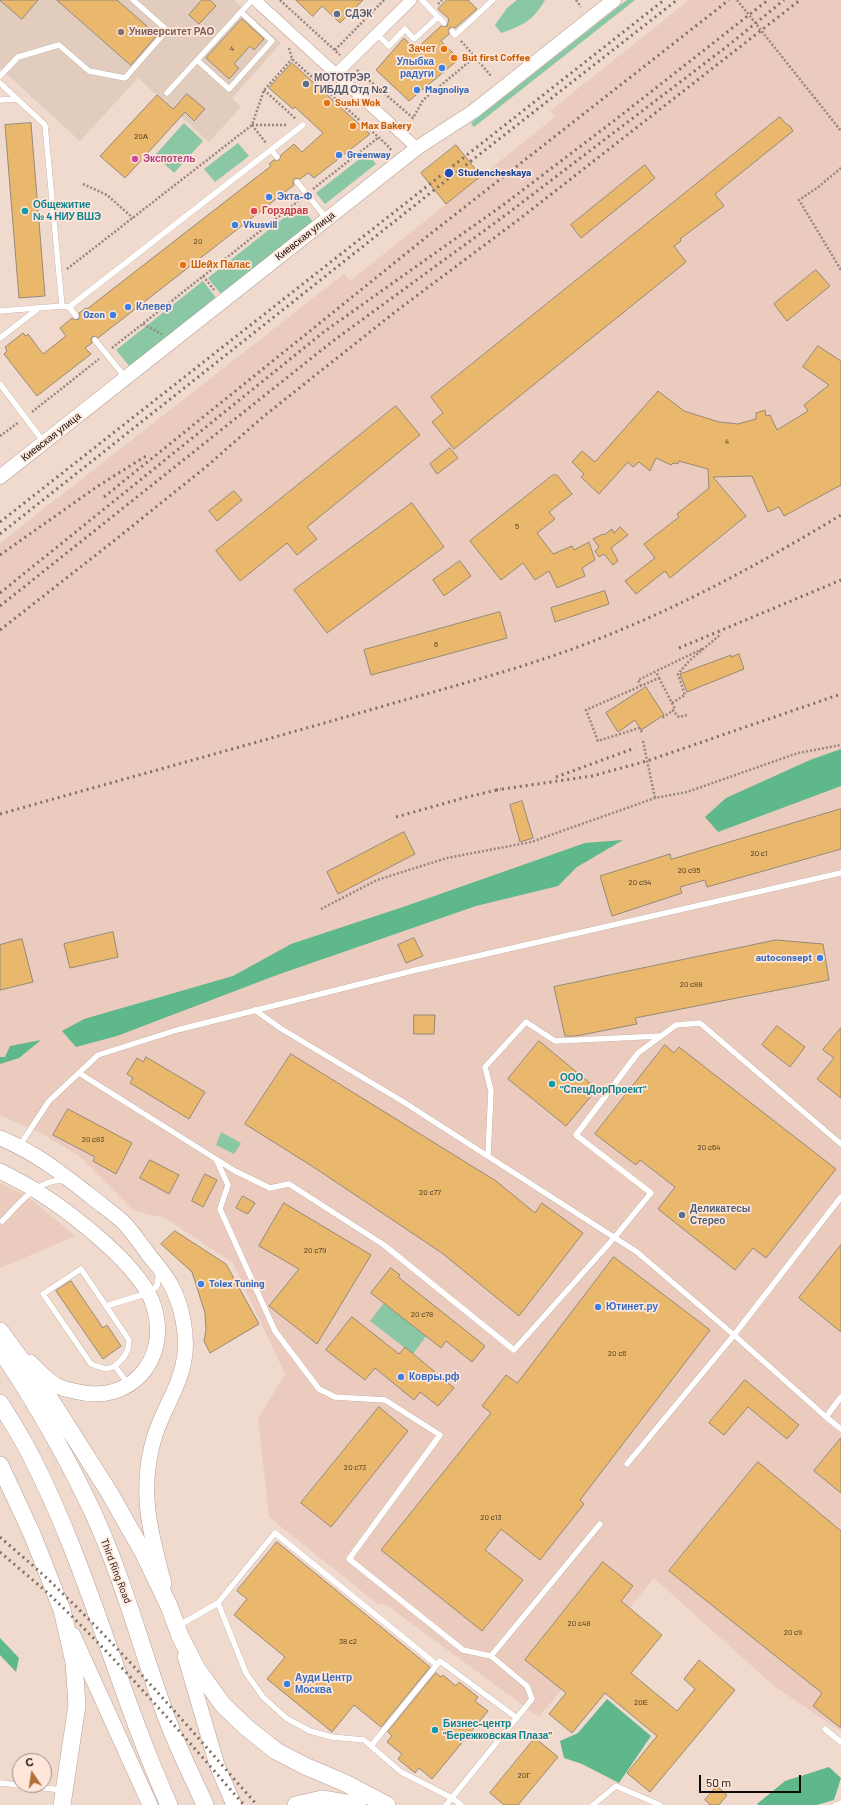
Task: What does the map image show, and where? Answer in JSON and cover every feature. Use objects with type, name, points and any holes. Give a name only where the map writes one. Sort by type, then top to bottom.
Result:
[{"type":"main road","points":[[0,1138],[20,1146],[79,1187],[122,1221],[160,1269],[172,1288],[180,1308],[185,1334],[185,1354],[181,1375],[156,1435],[148,1464],[146,1491],[150,1527],[169,1606]]},
{"type":"main road","points":[[0,1171],[34,1189],[101,1240],[129,1267],[148,1293],[154,1306],[158,1321],[156,1343],[148,1364],[140,1376],[129,1386],[118,1391],[93,1395],[87,1395],[60,1388],[43,1376],[2,1339]]},
{"type":"main road","points":[[2,1339],[50,1399],[109,1492],[143,1552],[169,1606],[178,1631],[217,1765],[234,1805]]},
{"type":"main road","name":"Third Ring Road","points":[[2,1339],[24,1386],[70,1463],[95,1518],[127,1598],[161,1704],[205,1805]]},
{"type":"main road","points":[[0,1403],[32,1457],[60,1518],[148,1757],[169,1805]]},
{"type":"main road","points":[[0,1464],[32,1534],[62,1610],[150,1805]]},
{"type":"main road","points":[[0,1480],[32,1534]]},
{"type":"main road","points":[[62,1610],[74,1662],[77,1705],[63,1798]]},
{"type":"main road","points":[[178,1631],[197,1669],[223,1704],[246,1727],[276,1750],[305,1766],[345,1782],[387,1805]]},
{"type":"main road","points":[[296,1805],[322,1799],[358,1805]]},
{"type":"street","points":[[255,0],[417,148]]},
{"type":"street","points":[[336,74],[411,0]]},
{"type":"street","name":"Киевская улица","points":[[0,477],[417,148],[474,111],[614,0]]},
{"type":"lane","points":[[0,76],[18,57],[59,45],[89,71],[125,78],[167,30],[133,0]]},
{"type":"lane","points":[[167,93],[252,0]]},
{"type":"lane","points":[[422,0],[444,24]]},
{"type":"lane","points":[[453,33],[493,0]]},
{"type":"lane","points":[[197,60],[229,89],[272,41],[241,12]]},
{"type":"lane","points":[[377,34],[389,46],[405,29],[414,39],[438,17]]},
{"type":"lane","points":[[0,83],[45,125],[62,306]]},
{"type":"lane","points":[[0,100],[17,99]]},
{"type":"lane","points":[[69,307],[303,125]]},
{"type":"lane","points":[[271,150],[277,157]]},
{"type":"lane","points":[[297,182],[327,219]]},
{"type":"lane","points":[[0,311],[62,306],[69,307],[76,316]]},
{"type":"lane","points":[[0,338],[40,308]]},
{"type":"lane","points":[[95,340],[126,378]]},
{"type":"lane","points":[[0,384],[44,442]]},
{"type":"lane","points":[[20,1146],[48,1101],[98,1055],[177,1030],[423,968],[841,873]]},
{"type":"lane","points":[[254,1010],[280,1028],[402,1101],[637,1252],[841,1429]]},
{"type":"lane","points":[[488,1156],[491,1091],[485,1067],[526,1022],[555,1041],[661,1036]]},
{"type":"lane","points":[[79,1073],[235,1171],[270,1188],[289,1184],[334,1212],[384,1245],[514,1350],[614,1238],[651,1193],[576,1135],[638,1053],[676,1025],[700,1023],[841,1144]]},
{"type":"lane","points":[[216,1159],[228,1185],[220,1209],[223,1216],[275,1331],[319,1389],[335,1397],[385,1400],[440,1435],[349,1559],[463,1650],[491,1656],[527,1686],[532,1698],[446,1805]]},
{"type":"lane","points":[[0,1222],[34,1189],[64,1180],[79,1187]]},
{"type":"lane","points":[[627,1464],[734,1335],[841,1197]]},
{"type":"lane","points":[[81,1269],[106,1306],[129,1340],[128,1350],[124,1358],[115,1366],[106,1369],[91,1364],[43,1294],[81,1269]]},
{"type":"lane","points":[[106,1306],[148,1293],[157,1286],[160,1269]]},
{"type":"lane","points":[[115,1366],[129,1386]]},
{"type":"lane","points":[[826,1417],[841,1397]]},
{"type":"lane","points":[[491,1656],[600,1524]]},
{"type":"lane","points":[[178,1631],[218,1603],[275,1533],[437,1665]]},
{"type":"lane","points":[[218,1603],[246,1673],[263,1697],[286,1718],[310,1731],[332,1737],[364,1740],[401,1772],[452,1798],[461,1805]]},
{"type":"lane","points":[[371,1746],[440,1661],[517,1718]]},
{"type":"lane","points":[[825,1729],[841,1742]]},
{"type":"lane","points":[[0,1783],[63,1798]]},
{"type":"lane","points":[[593,1805],[616,1786],[660,1805]]},
{"type":"lane","points":[[835,1805],[841,1803]]},
{"type":"path","points":[[280,0],[344,58]]},
{"type":"path","points":[[335,50],[384,0]]},
{"type":"path","points":[[576,0],[581,7]]},
{"type":"path","points":[[737,0],[841,131]]},
{"type":"path","points":[[453,33],[491,76]]},
{"type":"path","points":[[287,42],[292,59],[378,137],[395,156]]},
{"type":"path","points":[[354,67],[414,118],[423,100],[475,57]]},
{"type":"path","points":[[59,275],[252,125],[264,90],[292,59]]},
{"type":"path","points":[[264,90],[303,125]]},
{"type":"path","points":[[252,125],[303,125]]},
{"type":"path","points":[[252,125],[271,150]]},
{"type":"path","points":[[0,436],[378,137]]},
{"type":"path","points":[[841,168],[817,188],[799,200],[841,270]]},
{"type":"path","points":[[83,184],[107,195],[132,218]]},
{"type":"path","points":[[203,276],[219,296]]},
{"type":"path","points":[[143,324],[173,340]]},
{"type":"path","points":[[672,703],[685,695],[678,674],[690,661],[721,634]]},
{"type":"path","points":[[641,686],[638,680],[708,646]]},
{"type":"path","points":[[656,672],[675,709],[662,718]]},
{"type":"path","points":[[642,732],[639,728],[598,741],[586,710],[659,678]]},
{"type":"path","points":[[672,710],[679,717],[686,715]]},
{"type":"path","points":[[643,741],[655,798]]},
{"type":"path","points":[[321,909],[377,880],[447,858],[531,842],[655,798],[688,792],[798,753],[841,745]]},
{"type":"shaded area","points":[[0,0],[234,0],[281,43],[232,98],[241,107],[209,142],[138,78],[80,141],[0,68]]},
{"type":"shaded area","points":[[689,0],[841,0],[841,1731],[774,1686],[654,1578],[539,1717],[385,1604],[379,1605],[269,1517],[258,1419],[285,1374],[233,1263],[165,1218],[134,1211],[79,1156],[41,1133],[0,1115],[0,543],[344,274],[350,281],[555,117],[550,111]]},
{"type":"shaded area","points":[[0,1183],[27,1196],[75,1236],[0,1268]]},
{"type":"green space","points":[[517,0],[545,0],[536,13],[527,21],[515,28],[501,33],[495,25],[507,8]]},
{"type":"green space","points":[[627,0],[635,0],[474,127],[471,123]]},
{"type":"green space","points":[[184,123],[203,141],[174,173],[155,155]]},
{"type":"green space","points":[[238,143],[249,156],[215,182],[204,169]]},
{"type":"green space","points":[[367,153],[376,164],[325,204],[316,193]]},
{"type":"green space","points":[[300,205],[313,222],[221,294],[208,278]]},
{"type":"green space","points":[[203,281],[216,298],[130,367],[116,350]]},
{"type":"green space","points":[[841,749],[841,786],[718,832],[705,817],[726,798],[810,760]]},
{"type":"green space","points":[[623,840],[577,867],[558,886],[476,906],[277,975],[117,1036],[76,1047],[62,1031],[84,1019],[233,976],[291,944],[406,906],[585,843]]},
{"type":"green space","points":[[41,1040],[19,1058],[0,1064],[0,1057],[5,1057],[10,1046]]},
{"type":"green space","points":[[221,1132],[241,1143],[234,1154],[216,1145]]},
{"type":"green space","points":[[384,1303],[426,1336],[413,1354],[370,1321]]},
{"type":"green space","points":[[0,1638],[19,1658],[16,1672],[0,1655]]},
{"type":"green space","points":[[607,1699],[651,1736],[619,1783],[582,1764],[564,1758],[560,1741],[578,1733]]},
{"type":"green space","points":[[829,1767],[841,1778],[834,1800],[817,1805],[757,1804],[785,1781]]},
{"type":"building","points":[[0,0],[38,0],[22,19]]},
{"type":"building","points":[[57,0],[117,0],[157,35],[131,65]]},
{"type":"building","points":[[202,0],[210,0],[216,6],[199,24],[189,15]]},
{"type":"building","points":[[296,0],[363,0],[340,23],[322,6],[313,16]]},
{"type":"building","points":[[447,0],[468,0],[477,9],[455,28],[449,28],[449,34],[441,41],[459,59],[409,101],[376,70],[404,38],[415,50],[441,26],[447,26],[449,19],[438,9]]},
{"type":"building","points":[[242,19],[264,39],[254,50],[250,46],[234,64],[239,68],[229,79],[206,58]]},
{"type":"building","points":[[292,63],[370,134],[314,178],[308,173],[300,179],[295,178],[293,181],[294,185],[98,338],[93,336],[91,339],[92,343],[85,348],[91,354],[37,396],[4,354],[7,351],[5,347],[23,333],[26,336],[28,334],[43,354],[66,336],[60,328],[72,318],[75,320],[79,319],[79,313],[86,308],[87,309],[271,166],[269,164],[274,160],[279,160],[281,155],[294,144],[302,152],[323,133],[295,107],[293,109],[269,88]]},
{"type":"building","points":[[187,94],[205,109],[194,121],[185,112],[125,178],[100,156],[157,95],[173,109]]},
{"type":"building","points":[[780,117],[790,126],[793,131],[715,194],[724,206],[680,239],[681,241],[674,246],[686,262],[454,449],[432,422],[443,413],[431,397]]},
{"type":"building","name":"Общежитие № 4 НИУ ВШЭ","points":[[31,123],[45,296],[19,298],[5,125]]},
{"type":"building","points":[[456,145],[481,176],[446,204],[421,173]]},
{"type":"building","points":[[645,165],[655,178],[581,238],[571,225]]},
{"type":"building","points":[[816,270],[830,286],[787,321],[774,304]]},
{"type":"building","points":[[818,346],[841,361],[841,485],[784,516],[779,507],[768,512],[752,476],[713,477],[746,516],[670,578],[665,571],[636,594],[625,581],[655,558],[644,544],[679,517],[677,514],[709,488],[708,469],[679,461],[678,464],[673,463],[671,465],[656,458],[650,471],[639,462],[633,467],[628,462],[599,494],[581,477],[584,474],[572,462],[582,451],[595,462],[658,391],[684,411],[719,422],[738,424],[756,419],[756,413],[765,410],[766,416],[770,415],[777,430],[808,411],[804,405],[829,385],[803,367]]},
{"type":"building","points":[[396,406],[420,435],[307,527],[317,539],[297,555],[287,543],[240,581],[216,551]]},
{"type":"building","points":[[450,448],[458,458],[437,474],[430,464]]},
{"type":"building","points":[[553,475],[557,475],[572,494],[549,512],[555,519],[537,533],[553,554],[572,546],[574,550],[589,542],[595,560],[582,568],[585,576],[557,588],[549,571],[535,580],[523,563],[501,580],[470,541]]},
{"type":"building","points":[[234,491],[242,500],[217,521],[209,511]]},
{"type":"building","points":[[412,503],[444,547],[327,633],[294,590]]},
{"type":"building","points":[[620,527],[628,535],[611,548],[618,561],[613,565],[604,554],[599,557],[595,551],[599,547],[593,539],[603,534],[604,535],[612,529],[614,533]]},
{"type":"building","points":[[460,561],[471,576],[444,596],[433,580]]},
{"type":"building","points":[[605,591],[609,604],[555,622],[551,608]]},
{"type":"building","points":[[500,612],[507,638],[371,675],[364,650]]},
{"type":"building","points":[[739,654],[744,669],[687,692],[680,674],[731,655],[731,657]]},
{"type":"building","points":[[646,687],[664,715],[641,730],[635,720],[618,732],[606,713]]},
{"type":"building","points":[[522,801],[533,838],[520,842],[510,805]]},
{"type":"building","points":[[841,809],[841,849],[707,887],[705,880],[680,887],[682,893],[612,916],[600,876],[670,854],[671,859]]},
{"type":"building","points":[[404,832],[415,854],[338,894],[327,872]]},
{"type":"building","points":[[113,932],[118,957],[70,968],[64,944]]},
{"type":"building","points":[[414,938],[423,956],[406,963],[398,945]]},
{"type":"building","points":[[22,939],[33,982],[0,990],[0,945]]},
{"type":"building","points":[[776,940],[823,944],[829,980],[635,1018],[637,1024],[576,1036],[565,1036],[554,987]]},
{"type":"building","points":[[414,1015],[435,1015],[434,1034],[414,1034]]},
{"type":"building","points":[[777,1026],[805,1047],[790,1067],[762,1045]]},
{"type":"building","points":[[841,1028],[841,1098],[817,1079],[834,1058],[823,1050]]},
{"type":"building","name":"ООО \"СпецДорПроект\"","points":[[539,1041],[597,1089],[566,1126],[508,1079]]},
{"type":"building","points":[[665,1045],[674,1053],[679,1047],[836,1169],[766,1258],[753,1248],[735,1270],[658,1209],[675,1187],[640,1160],[636,1165],[595,1134]]},
{"type":"building","points":[[291,1054],[496,1181],[535,1213],[542,1203],[583,1233],[519,1316],[442,1253],[315,1168],[245,1124]]},
{"type":"building","points":[[146,1057],[205,1092],[189,1119],[130,1083],[133,1078],[127,1074],[137,1058],[143,1062]]},
{"type":"building","points":[[68,1109],[132,1143],[116,1174],[93,1161],[95,1157],[53,1135]]},
{"type":"building","points":[[150,1160],[179,1175],[169,1194],[140,1178]]},
{"type":"building","points":[[205,1174],[217,1180],[203,1207],[192,1201]]},
{"type":"building","points":[[243,1196],[255,1203],[248,1214],[236,1208]]},
{"type":"building","points":[[284,1203],[371,1255],[317,1344],[269,1306],[299,1269],[259,1246]]},
{"type":"building","points":[[175,1231],[226,1264],[259,1324],[210,1353],[204,1341],[206,1330],[205,1313],[192,1272],[161,1244]]},
{"type":"building","points":[[841,1245],[841,1332],[799,1298]]},
{"type":"building","points":[[614,1257],[710,1330],[580,1500],[584,1504],[540,1560],[501,1529],[485,1550],[523,1580],[482,1631],[381,1550],[491,1413],[482,1406],[506,1375],[517,1383]]},
{"type":"building","points":[[391,1268],[400,1275],[398,1277],[485,1346],[472,1362],[446,1341],[441,1348],[371,1293]]},
{"type":"building","points":[[71,1281],[103,1328],[107,1325],[121,1346],[103,1359],[56,1291]]},
{"type":"building","points":[[352,1317],[399,1354],[405,1347],[454,1388],[438,1406],[420,1392],[414,1400],[375,1368],[365,1380],[326,1350]]},
{"type":"building","points":[[745,1380],[799,1425],[787,1439],[748,1407],[724,1435],[709,1423]]},
{"type":"building","points":[[379,1407],[408,1431],[331,1527],[301,1503]]},
{"type":"building","points":[[841,1438],[841,1493],[814,1471]]},
{"type":"building","points":[[758,1462],[841,1531],[841,1728],[813,1706],[822,1693],[669,1571]]},
{"type":"building","points":[[277,1542],[430,1667],[381,1727],[354,1705],[332,1732],[267,1679],[285,1657],[234,1615],[247,1599],[237,1591]]},
{"type":"building","points":[[603,1562],[633,1586],[621,1601],[662,1635],[631,1673],[677,1711],[695,1689],[684,1679],[699,1660],[735,1690],[650,1792],[627,1773],[657,1736],[605,1693],[572,1733],[549,1714],[566,1693],[525,1660]]},
{"type":"building","name":"Бизнес-центр \"Бережковская Плаза\"","points":[[436,1673],[441,1677],[443,1675],[456,1686],[459,1682],[478,1697],[475,1701],[488,1711],[432,1779],[419,1768],[415,1773],[398,1759],[402,1754],[387,1742],[392,1736],[388,1732]]},
{"type":"building","points":[[535,1738],[558,1757],[518,1805],[504,1805],[490,1793]]},
{"type":"building","points":[[717,1786],[727,1795],[719,1805],[710,1805],[705,1800]]},
{"type":"railway","points":[[0,522],[664,0]]},
{"type":"railway","points":[[0,534],[448,179],[677,0]]},
{"type":"railway","points":[[104,497],[429,235],[729,0]]},
{"type":"railway","points":[[0,593],[325,331],[503,205],[615,120],[768,0]]},
{"type":"railway","points":[[0,606],[333,341],[507,214],[730,44],[784,0]]},
{"type":"railway","points":[[0,630],[207,466],[264,416],[395,312],[522,217],[800,0]]},
{"type":"railway","points":[[0,555],[98,486],[149,454]]},
{"type":"railway","points":[[0,814],[477,680],[559,654],[642,621],[701,593],[786,548],[841,515]]},
{"type":"railway","points":[[679,648],[841,580]]},
{"type":"railway","points":[[496,790],[592,776],[647,761],[841,694]]},
{"type":"railway","points":[[556,777],[635,748]]},
{"type":"railway","points":[[396,817],[501,789]]},
{"type":"railway","points":[[0,1537],[50,1581],[109,1640],[257,1805]]},
{"type":"railway","points":[[0,1552],[53,1598],[103,1648],[151,1699],[244,1805]]},
{"type":"place","name":"СДЭК","points":[[337,14]]},
{"type":"place","name":"Университет РАО","points":[[121,32]]},
{"type":"place","name":"Зачет","points":[[444,49]]},
{"type":"place","name":"But first Coffee","points":[[454,58]]},
{"type":"place","name":"Улыбка радуги","points":[[442,68]]},
{"type":"place","name":"МОТОТРЭР ГИБДД Отд №2","points":[[306,84]]},
{"type":"place","name":"Magnoliya","points":[[417,90]]},
{"type":"place","name":"Sushi Wok","points":[[327,103]]},
{"type":"place","name":"Max Bakery","points":[[353,126]]},
{"type":"place","name":"Greenway","points":[[339,155]]},
{"type":"place","name":"Экспотель","points":[[135,159]]},
{"type":"place","name":"Studencheskaya","points":[[449,173]]},
{"type":"place","name":"Экта-Ф","points":[[269,197]]},
{"type":"place","name":"Общежитие № 4 НИУ ВШЭ","points":[[25,211]]},
{"type":"place","name":"Горздрав","points":[[254,211]]},
{"type":"place","name":"Vkusvill","points":[[235,225]]},
{"type":"place","name":"Шейх Палас","points":[[183,265]]},
{"type":"place","name":"Клевер","points":[[128,307]]},
{"type":"place","name":"Ozon","points":[[113,315]]},
{"type":"place","name":"autoconsept","points":[[820,958]]},
{"type":"place","name":"ООО \"СпецДорПроект\"","points":[[552,1084]]},
{"type":"place","name":"Деликатесы Стерео","points":[[682,1215]]},
{"type":"place","name":"Tolex Tuning","points":[[201,1284]]},
{"type":"place","name":"Ютинет.ру","points":[[598,1307]]},
{"type":"place","name":"Ковры.рф","points":[[401,1377]]},
{"type":"place","name":"Ауди Центр Москва","points":[[287,1684]]},
{"type":"place","name":"Бизнес-центр \"Бережковская Плаза\"","points":[[435,1730]]}]
